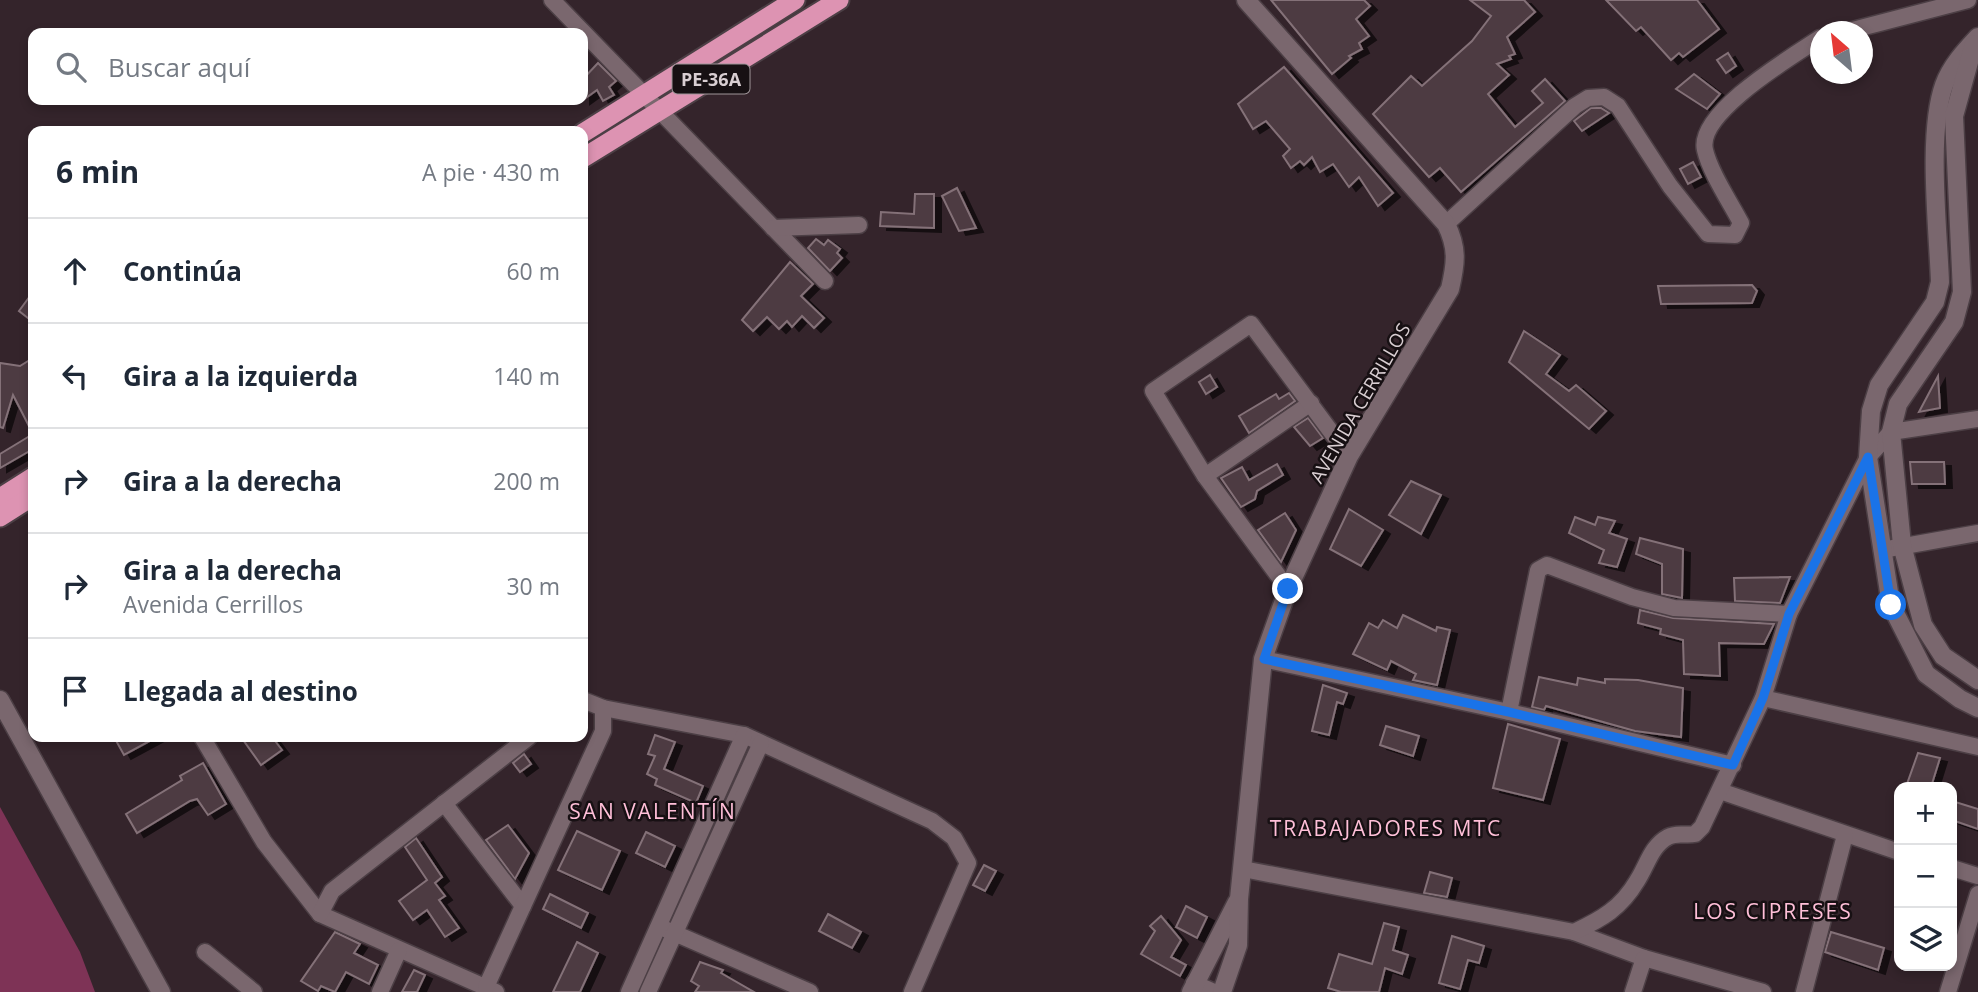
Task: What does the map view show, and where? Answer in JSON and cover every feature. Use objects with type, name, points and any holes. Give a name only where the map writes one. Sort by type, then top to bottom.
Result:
[{"type":"highway","name":"PE-36A","points":[[588,130],[795,0]]},
{"type":"highway","name":"PE-36A","points":[[588,155],[839,0]]},
{"type":"highway","points":[[0,498],[28,480]]},
{"type":"highway","points":[[0,517],[28,499]]},
{"type":"street","points":[[552,0],[578,28]]},
{"type":"street","points":[[1873,25],[1968,0]]},
{"type":"street","name":"AVENIDA CERRILLOS","points":[[1222,992],[1238,944],[1239,899],[1264,659],[1288,589],[1349,456],[1450,289],[1457,261],[1455,243],[1446,224],[1251,2]]},
{"type":"street","points":[[588,38],[642,96],[661,110],[825,281]]},
{"type":"street","points":[[1976,39],[1954,116],[1962,292],[1954,322],[1898,404],[1891,432],[1902,545],[1923,625],[1943,656],[1978,680]]},
{"type":"street","points":[[1976,39],[1958,57],[1944,83],[1935,115],[1940,282],[1935,302],[1879,385],[1871,411],[1868,457],[1891,605],[1926,674],[1959,699],[1978,708]]},
{"type":"street","points":[[1446,224],[1575,106],[1588,98],[1604,97],[1618,106],[1670,186],[1708,234],[1735,235],[1741,223],[1705,150],[1706,132],[1735,98],[1810,46]]},
{"type":"street","points":[[773,228],[859,225]]},
{"type":"street","points":[[1288,589],[1205,475],[1153,391],[1251,324],[1349,456]]},
{"type":"street","points":[[1205,475],[1311,403]]},
{"type":"street","points":[[1574,932],[1609,915],[1637,882],[1651,853],[1665,838],[1699,831],[1763,698],[1789,614],[1868,457],[1891,432],[1978,419]]},
{"type":"street","points":[[1882,550],[1978,533]]},
{"type":"street","points":[[1509,712],[1538,570],[1547,565],[1632,597],[1674,608],[1789,614]]},
{"type":"street","points":[[1906,634],[1923,625]]},
{"type":"street","points":[[1264,659],[1509,712],[1733,765]]},
{"type":"street","points":[[1763,698],[1978,747]]},
{"type":"street","points":[[0,699],[161,992]]},
{"type":"street","points":[[588,702],[603,708],[744,735],[932,821],[954,838],[968,863],[912,992]]},
{"type":"street","points":[[205,742],[264,842],[320,914],[491,990],[523,906],[603,731],[603,708]]},
{"type":"street","points":[[629,992],[744,735]]},
{"type":"street","points":[[320,914],[332,891],[523,742]]},
{"type":"street","points":[[648,992],[761,743]]},
{"type":"street","points":[[1720,791],[1894,850]]},
{"type":"street","points":[[444,803],[523,906]]},
{"type":"street","points":[[1804,992],[1845,835]]},
{"type":"street","points":[[1244,869],[1574,932],[1644,958],[1763,992]]},
{"type":"street","points":[[1957,870],[1978,876]]},
{"type":"street","points":[[1948,992],[1978,894]]},
{"type":"street","name":"AVENIDA CERRILLOS","points":[[1192,988],[1239,899]]},
{"type":"street","points":[[658,924],[674,935],[810,992]]},
{"type":"street","points":[[380,992],[399,950]]},
{"type":"street","points":[[205,952],[254,992]]},
{"type":"street","points":[[1633,992],[1644,958]]},
{"type":"street","points":[[1192,988],[1214,992]]},
{"type":"shaded area","points":[[0,807],[80,952],[95,992],[0,992]]},
{"type":"building","points":[[1271,0],[1364,0],[1370,6],[1356,19],[1369,36],[1359,43],[1362,49],[1349,56],[1351,58],[1332,74]]},
{"type":"building","points":[[1470,0],[1524,0],[1535,12],[1507,37],[1515,54],[1509,56],[1511,59],[1497,64],[1509,75],[1488,94],[1515,127],[1543,103],[1532,91],[1545,79],[1565,101],[1461,192],[1440,168],[1429,177],[1373,114],[1411,76],[1422,86],[1472,41],[1491,16]]},
{"type":"building","points":[[1606,0],[1697,0],[1719,29],[1683,57],[1679,53],[1671,60],[1641,27],[1636,31]]},
{"type":"building","points":[[1728,53],[1736,66],[1726,73],[1717,60]]},
{"type":"building","points":[[598,63],[616,81],[609,87],[614,95],[603,101],[597,90],[588,96],[588,74]]},
{"type":"building","points":[[1284,67],[1393,193],[1378,206],[1359,177],[1349,187],[1333,164],[1320,172],[1312,157],[1304,165],[1300,161],[1291,168],[1283,156],[1290,149],[1266,121],[1253,129],[1238,104]]},
{"type":"building","points":[[1694,74],[1720,94],[1707,109],[1676,89]]},
{"type":"building","points":[[1591,108],[1601,108],[1609,113],[1582,131],[1574,121]]},
{"type":"building","points":[[1693,162],[1701,177],[1688,184],[1680,169]]},
{"type":"building","points":[[957,188],[976,228],[959,231],[942,196]]},
{"type":"building","points":[[915,194],[934,194],[934,228],[880,226],[881,212],[914,214]]},
{"type":"building","points":[[816,239],[824,245],[828,240],[840,249],[837,253],[842,258],[830,271],[808,248]]},
{"type":"building","points":[[790,262],[813,284],[801,296],[824,318],[814,328],[802,316],[792,327],[787,321],[779,329],[767,317],[753,331],[742,320]]},
{"type":"building","points":[[1752,285],[1757,291],[1752,303],[1661,304],[1658,286]]},
{"type":"building","points":[[28,299],[28,318],[19,311]]},
{"type":"building","points":[[1524,331],[1560,355],[1546,374],[1569,391],[1576,385],[1606,411],[1589,429],[1509,362]]},
{"type":"building","points":[[28,361],[28,424],[13,395],[3,428],[0,427],[0,363],[20,366]]},
{"type":"building","points":[[1210,375],[1217,387],[1206,394],[1199,382]]},
{"type":"building","points":[[1938,376],[1940,408],[1919,412]]},
{"type":"building","points":[[1289,393],[1295,401],[1249,433],[1239,416],[1276,394],[1279,399]]},
{"type":"building","points":[[1308,418],[1323,438],[1310,446],[1294,427]]},
{"type":"building","points":[[28,437],[28,452],[0,468],[0,454]]},
{"type":"building","points":[[1910,462],[1944,462],[1945,484],[1912,484]]},
{"type":"building","points":[[1277,464],[1283,475],[1257,491],[1255,499],[1241,507],[1221,478],[1242,467],[1249,480]]},
{"type":"building","points":[[1411,481],[1441,495],[1421,534],[1389,515]]},
{"type":"building","points":[[1349,509],[1383,530],[1361,566],[1330,549]]},
{"type":"building","points":[[1285,513],[1296,530],[1281,562],[1258,530]]},
{"type":"building","points":[[1575,517],[1595,525],[1598,517],[1615,521],[1609,533],[1627,539],[1617,567],[1599,563],[1604,550],[1569,533]]},
{"type":"building","points":[[1640,538],[1683,549],[1682,598],[1662,594],[1662,564],[1636,554]]},
{"type":"building","points":[[1790,577],[1780,603],[1735,601],[1734,578]]},
{"type":"building","points":[[1640,610],[1673,618],[1774,624],[1764,644],[1719,643],[1720,676],[1684,674],[1683,640],[1660,634],[1661,629],[1638,623]]},
{"type":"building","points":[[1403,615],[1436,631],[1437,627],[1450,630],[1437,685],[1413,680],[1416,674],[1391,661],[1387,670],[1353,654],[1369,623],[1378,628],[1383,620],[1397,628]]},
{"type":"building","points":[[1539,677],[1577,685],[1578,678],[1605,683],[1605,679],[1638,680],[1683,688],[1681,737],[1635,731],[1546,706],[1544,710],[1532,707]]},
{"type":"building","points":[[1323,685],[1347,693],[1343,704],[1337,702],[1329,735],[1312,731]]},
{"type":"building","points":[[1508,724],[1560,739],[1543,800],[1493,788]]},
{"type":"building","points":[[1386,726],[1419,736],[1413,756],[1380,745]]},
{"type":"building","points":[[655,735],[675,742],[664,769],[703,786],[696,803],[655,785],[657,779],[647,774],[655,756],[648,754]]},
{"type":"building","points":[[117,742],[148,742],[124,755]]},
{"type":"building","points":[[245,742],[276,742],[282,750],[261,765]]},
{"type":"building","points":[[1918,753],[1940,758],[1933,782],[1908,782]]},
{"type":"building","points":[[524,754],[531,764],[520,772],[513,763]]},
{"type":"building","points":[[203,763],[226,804],[208,815],[197,799],[190,801],[137,833],[126,814],[182,780],[180,776]]},
{"type":"building","points":[[1957,803],[1978,809],[1978,829],[1957,822]]},
{"type":"building","points":[[508,825],[529,853],[515,879],[486,840]]},
{"type":"building","points":[[577,831],[620,851],[602,890],[558,870]]},
{"type":"building","points":[[646,832],[675,846],[665,867],[636,853]]},
{"type":"building","points":[[416,838],[442,877],[435,883],[445,896],[439,900],[459,928],[445,937],[427,910],[413,920],[399,901],[427,880],[405,847]]},
{"type":"building","points":[[984,865],[996,871],[985,891],[973,885]]},
{"type":"building","points":[[1430,872],[1452,878],[1447,897],[1424,893]]},
{"type":"building","points":[[550,894],[588,913],[581,928],[543,909]]},
{"type":"building","points":[[1186,906],[1207,917],[1197,938],[1176,927]]},
{"type":"building","points":[[828,914],[861,932],[852,948],[819,931]]},
{"type":"building","points":[[1161,916],[1181,940],[1171,957],[1186,965],[1180,976],[1141,954],[1155,931],[1150,926]]},
{"type":"building","points":[[1384,923],[1399,927],[1393,950],[1408,955],[1402,974],[1385,968],[1379,992],[1341,992],[1328,988],[1339,954],[1372,964]]},
{"type":"building","points":[[335,932],[360,944],[354,953],[378,965],[369,984],[346,972],[335,992],[321,986],[318,991],[301,981]]},
{"type":"building","points":[[1831,932],[1884,948],[1878,970],[1825,952]]},
{"type":"building","points":[[1452,936],[1484,946],[1479,963],[1468,960],[1460,989],[1439,983]]},
{"type":"building","points":[[577,942],[598,953],[580,992],[553,992]]},
{"type":"building","points":[[700,962],[723,970],[721,973],[754,992],[695,992],[699,986],[691,981]]},
{"type":"building","points":[[414,970],[425,975],[417,992],[402,992]]},
{"type":"district","name":"SAN VALENTÍN","points":[[653,811]]},
{"type":"district","name":"TRABAJADORES MTC","points":[[1386,828]]},
{"type":"district","name":"LOS CIPRESES","points":[[1773,911]]},
{"type":"route","points":[[1288,589],[1264,659],[1509,712],[1733,765],[1763,698],[1789,614],[1868,457],[1891,605]]}]
